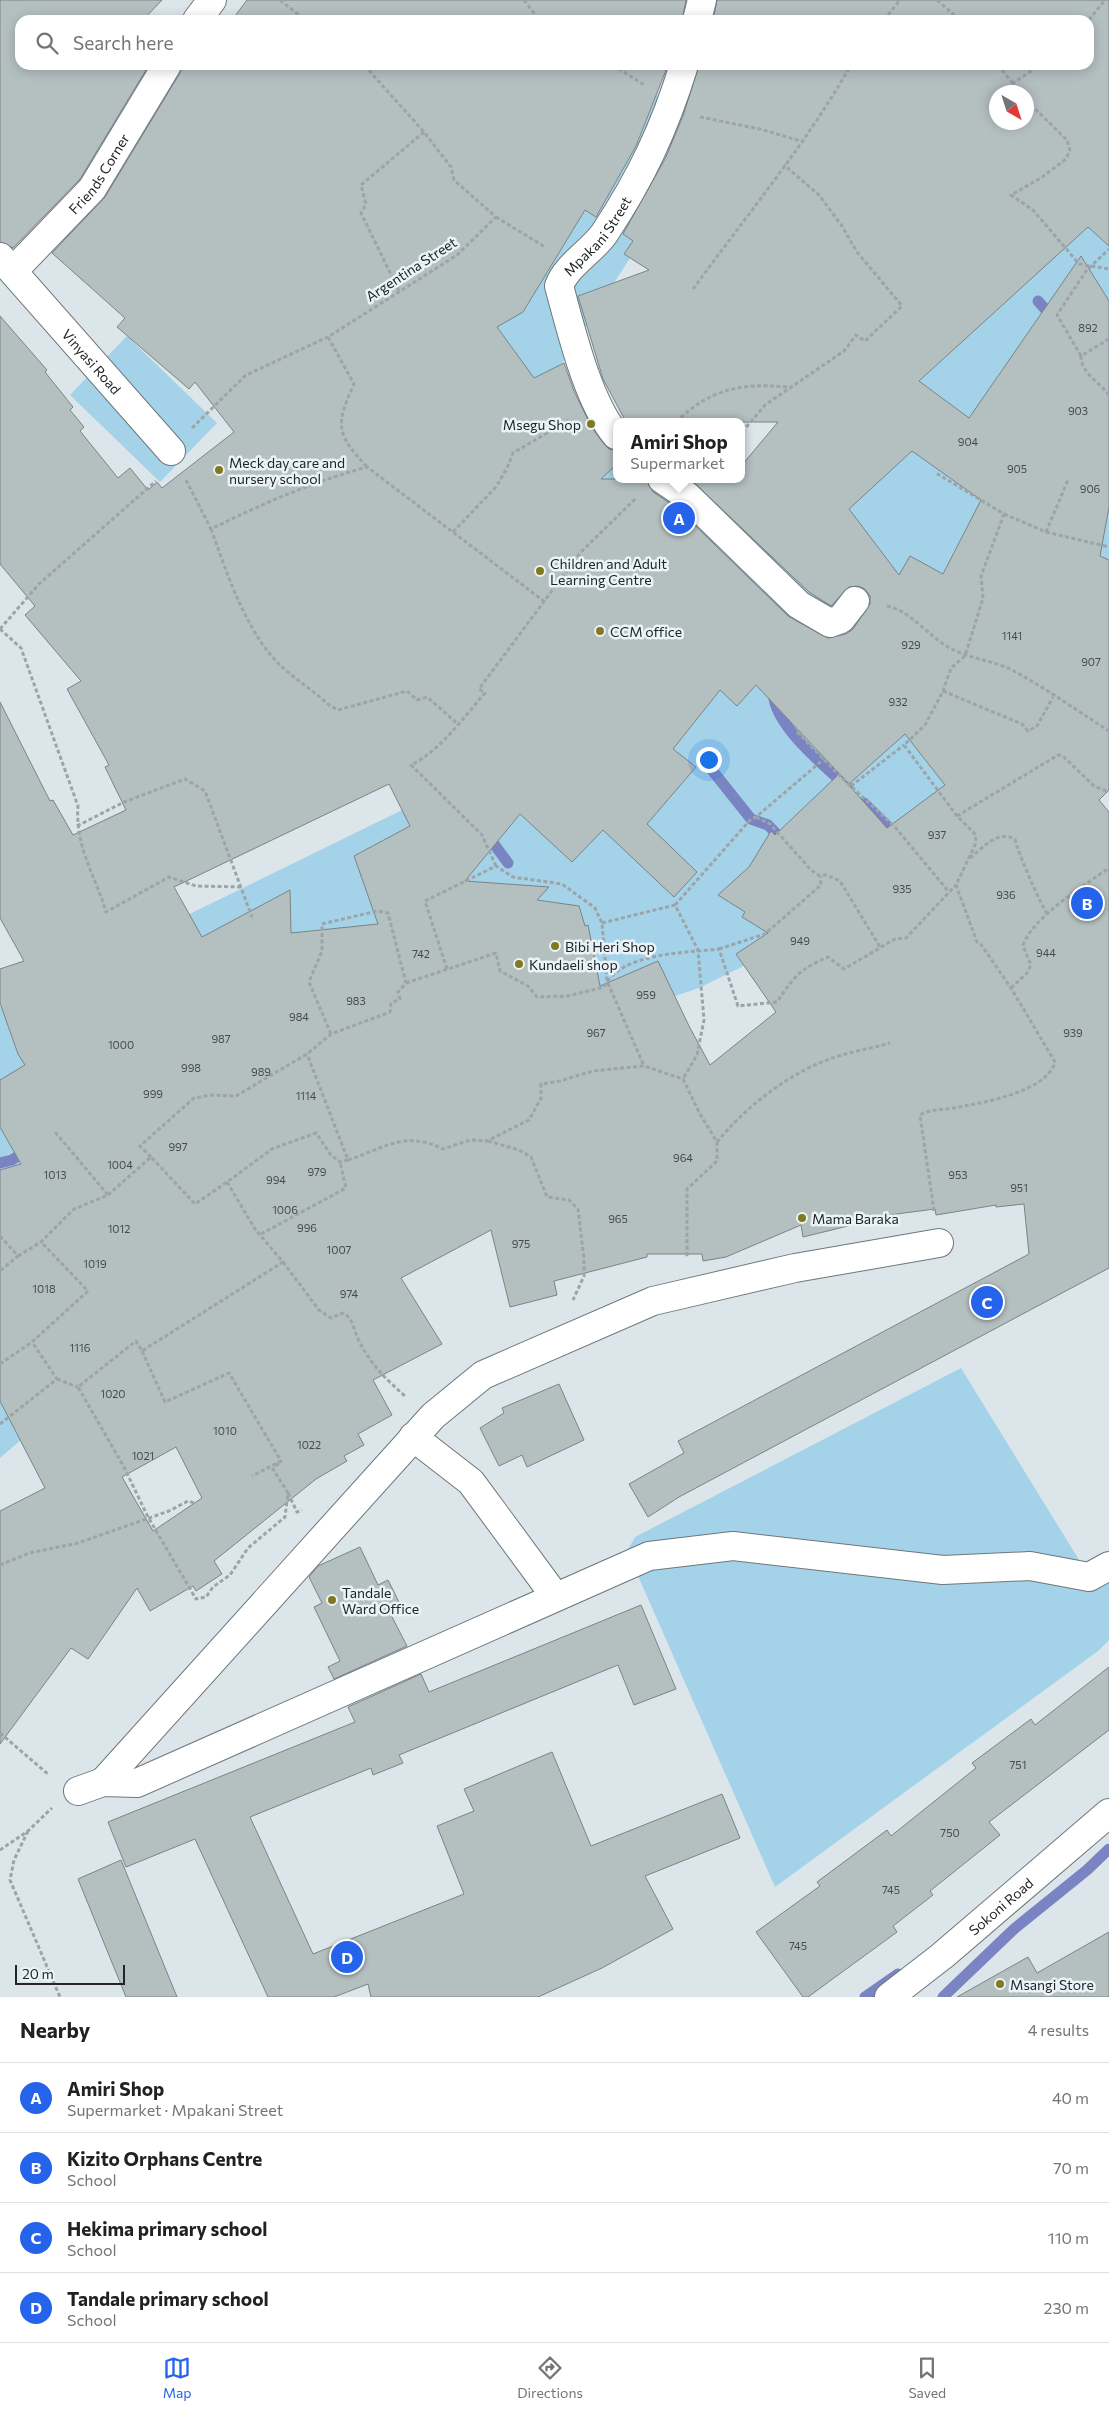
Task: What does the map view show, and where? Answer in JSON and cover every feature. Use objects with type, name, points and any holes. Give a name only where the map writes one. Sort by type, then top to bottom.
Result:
[{"type":"street","points":[[201,15],[212,0]]},
{"type":"street","points":[[698,15],[702,0]]},
{"type":"street","name":"Friends Corner","points":[[7,263],[92,189],[164,70]]},
{"type":"street","name":"Mpakani Street","points":[[613,432],[606,424],[595,398],[560,286],[562,278],[596,246],[627,200],[654,149],[669,113],[682,70]]},
{"type":"street","name":"Vinyasi Road","points":[[7,263],[171,451]]},
{"type":"street","points":[[652,485],[687,496],[799,605],[820,619],[830,623],[841,619],[855,601]]},
{"type":"street","points":[[83,1790],[433,1416],[483,1375],[653,1301],[795,1268],[939,1243]]},
{"type":"street","points":[[413,1437],[471,1482],[555,1596]]},
{"type":"street","points":[[83,1790],[137,1783],[555,1596],[649,1556],[733,1546],[943,1570],[1030,1566],[1089,1577],[1109,1566]]},
{"type":"street","name":"Sokoni Road","points":[[889,1997],[942,1956],[1109,1813]]},
{"type":"path","points":[[280,0],[299,15]]},
{"type":"path","points":[[524,0],[535,15]]},
{"type":"path","points":[[888,15],[900,0]]},
{"type":"path","points":[[937,0],[954,15]]},
{"type":"path","points":[[1093,15],[1105,0]]},
{"type":"path","points":[[368,70],[424,132],[450,167],[454,180],[496,217],[527,234],[566,262],[570,270]]},
{"type":"path","points":[[693,289],[784,165],[804,142],[849,70]]},
{"type":"path","points":[[1002,70],[1012,84],[1033,70]]},
{"type":"path","points":[[1034,108],[1067,140],[1070,150],[1066,159],[1041,178],[1012,195],[1033,210],[1079,264],[1090,268],[1109,269]]},
{"type":"path","points":[[669,113],[724,121],[804,142]]},
{"type":"path","points":[[399,291],[361,213],[366,204],[361,185],[363,181],[424,132]]},
{"type":"path","points":[[745,428],[765,405],[844,351],[856,335],[865,341],[902,306],[857,252],[842,226],[819,195],[784,165]]},
{"type":"path","name":"Argentina Street","points":[[171,451],[211,407],[246,375],[328,337],[457,255],[496,217]]},
{"type":"path","points":[[1109,249],[1090,268],[1057,314],[1081,356],[1086,371],[1109,395]]},
{"type":"path","points":[[328,337],[354,384],[341,418],[340,429],[345,441],[367,467],[545,602]]},
{"type":"path","points":[[1081,356],[1109,339]]},
{"type":"path","points":[[680,418],[687,411],[711,396],[732,388],[755,384],[789,387]]},
{"type":"path","points":[[453,533],[496,487],[507,468],[513,452],[594,405],[595,398]]},
{"type":"path","points":[[171,451],[211,529],[231,586],[261,639],[280,665],[338,710],[407,691],[417,700],[427,697],[458,724]]},
{"type":"path","points":[[171,451],[162,476],[39,584],[0,629],[21,648],[35,683],[78,806],[77,826],[83,856],[106,912],[169,877],[196,886],[241,887]]},
{"type":"path","points":[[211,529],[305,486],[367,467]]},
{"type":"path","points":[[936,473],[1004,514],[1046,532],[1109,547]]},
{"type":"path","points":[[1046,532],[1068,480]]},
{"type":"path","points":[[644,1066],[607,980],[602,923],[595,908],[562,884],[513,877],[496,866],[482,835],[411,766],[424,759],[485,693],[479,689],[580,552],[652,485]]},
{"type":"path","points":[[850,786],[904,745],[925,725],[944,691],[952,668],[965,656],[984,598],[982,576],[1004,514]]},
{"type":"path","points":[[896,608],[933,638],[965,656],[1007,668],[1109,731]]},
{"type":"path","points":[[944,691],[1022,724],[1028,731],[1037,726],[1054,697]]},
{"type":"path","points":[[798,732],[850,786],[896,827],[949,892]]},
{"type":"path","points":[[719,949],[738,1006],[777,1002],[799,972],[814,963],[828,957],[844,969],[895,939],[906,938],[956,885],[975,845],[976,835],[957,816],[904,745]]},
{"type":"path","points":[[957,816],[1058,755],[1063,756],[1094,786],[1109,792]]},
{"type":"path","points":[[602,923],[675,905],[751,818],[756,817],[824,759]]},
{"type":"path","points":[[77,826],[124,802],[185,779],[205,791],[252,917]]},
{"type":"path","points":[[756,817],[770,824],[811,870],[820,876],[826,875],[840,881],[880,947]]},
{"type":"path","points":[[968,860],[1000,835],[1009,835],[1015,839],[1016,848],[1032,878],[1041,907],[1048,915]]},
{"type":"path","points":[[447,969],[425,901],[496,866]]},
{"type":"path","points":[[1011,988],[1027,973],[1030,965],[1023,946],[1029,932],[1109,868]]},
{"type":"path","points":[[261,1234],[346,1188],[340,1162],[331,1154],[316,1134],[272,1149],[194,1204],[140,1146],[194,1098],[210,1095],[236,1096],[306,1054],[331,1034],[390,1012],[391,1003],[400,999],[398,992],[406,983],[496,953],[500,970],[528,986],[537,997],[568,996],[604,987],[607,980],[636,961],[698,950],[719,949],[765,934],[821,885],[820,876]]},
{"type":"path","points":[[939,1243],[920,1114],[927,1111],[970,1106],[1036,1085],[1053,1071],[1055,1062],[1011,988],[980,943],[977,942],[956,885]]},
{"type":"path","points":[[675,905],[698,950],[704,1020],[697,1055],[683,1079]]},
{"type":"path","points":[[331,1034],[309,982],[322,951],[322,924],[377,911],[388,913],[406,983]]},
{"type":"path","points":[[717,1142],[738,1117],[802,1073],[828,1060],[890,1043]]},
{"type":"path","points":[[306,1054],[348,1160]]},
{"type":"path","points":[[487,1141],[529,1120],[541,1098],[541,1084],[560,1081],[593,1071],[644,1066],[683,1079],[700,1114],[717,1142],[717,1161],[687,1189],[687,1269],[690,1292]]},
{"type":"path","points":[[55,1132],[108,1195]]},
{"type":"path","points":[[340,1162],[399,1140],[426,1140],[443,1149],[470,1140],[487,1141],[519,1150],[531,1157],[547,1197],[569,1200],[578,1209],[584,1259],[584,1276],[572,1302],[568,1338]]},
{"type":"path","points":[[0,1271],[18,1256],[41,1242],[74,1209],[108,1195],[151,1157]]},
{"type":"path","points":[[227,1182],[254,1228],[261,1234],[319,1310],[331,1318],[343,1313],[349,1317],[359,1341],[376,1369],[410,1400],[433,1416]]},
{"type":"path","points":[[0,1236],[18,1256]]},
{"type":"path","points":[[0,1364],[32,1342],[88,1290],[41,1242]]},
{"type":"path","points":[[142,1351],[283,1262]]},
{"type":"path","points":[[78,1387],[136,1341],[166,1402],[229,1373],[281,1461]]},
{"type":"path","points":[[32,1342],[57,1379],[78,1387],[124,1467],[148,1517],[196,1599],[206,1597],[213,1587],[230,1575],[248,1548],[285,1516],[288,1493],[273,1469],[281,1461]]},
{"type":"path","points":[[0,1424],[57,1379]]},
{"type":"path","points":[[252,1476],[281,1461]]},
{"type":"path","points":[[0,1565],[29,1553],[78,1543],[169,1511],[188,1501],[194,1504]]},
{"type":"path","points":[[0,1733],[50,1776],[83,1790]]},
{"type":"path","points":[[0,1850],[28,1831],[57,1803],[83,1790]]},
{"type":"path","points":[[28,1831],[14,1860],[10,1880],[60,1997]]},
{"type":"shaded area","points":[[644,70],[647,70],[687,170],[497,464],[613,432],[613,483],[723,483],[769,519],[1109,154],[1109,623],[963,858],[699,988],[269,1133],[137,1340],[0,1458],[0,1007],[445,789],[497,838],[566,769],[432,549],[490,294]]},
{"type":"shaded area","points":[[127,336],[217,423],[160,482],[70,395]]},
{"type":"shaded area","points":[[961,1368],[1084,1568],[1109,1555],[1109,1640],[1098,1651],[775,1887],[627,1551],[635,1537]]},
{"type":"building","points":[[0,0],[162,0],[148,15],[15,15],[15,70],[146,70],[80,179],[13,248],[0,242]]},
{"type":"building","points":[[247,0],[686,0],[683,15],[236,15]]},
{"type":"building","points":[[717,0],[1109,0],[1109,246],[1088,227],[919,381],[969,418],[1081,256],[1109,301],[1109,507],[1100,556],[1109,560],[1109,790],[1099,800],[1109,812],[1109,1268],[679,1497],[648,1517],[629,1484],[684,1453],[678,1441],[1029,1254],[1024,1204],[996,1207],[996,1205],[936,1215],[935,1209],[850,1220],[852,1225],[803,1237],[801,1225],[726,1257],[703,1261],[702,1254],[647,1254],[647,1257],[554,1281],[557,1295],[510,1307],[491,1230],[401,1278],[442,1344],[373,1380],[392,1415],[358,1434],[364,1445],[344,1456],[347,1461],[316,1479],[214,1561],[222,1574],[196,1591],[193,1586],[150,1611],[137,1588],[88,1659],[71,1648],[0,1744],[0,1511],[45,1488],[0,1401],[0,1170],[21,1164],[0,1127],[0,1080],[25,1065],[18,1054],[0,1003],[0,969],[24,961],[0,918],[0,702],[50,801],[53,800],[73,835],[126,810],[105,767],[109,765],[67,689],[81,681],[25,615],[35,606],[0,564],[0,316],[47,370],[45,372],[73,407],[70,410],[84,427],[80,431],[118,478],[130,468],[148,490],[157,482],[162,488],[234,432],[195,382],[189,389],[117,327],[125,318],[52,253],[105,197],[181,70],[666,70],[636,146],[596,217],[585,210],[523,312],[497,327],[534,378],[564,363],[574,391],[592,428],[604,444],[609,449],[613,450],[613,468],[601,479],[613,479],[613,483],[649,483],[653,492],[677,508],[788,616],[828,638],[846,634],[853,629],[870,604],[870,596],[865,589],[858,586],[849,587],[831,606],[809,592],[694,483],[745,483],[745,461],[778,422],[745,422],[745,418],[624,418],[603,379],[578,296],[649,270],[624,254],[633,241],[623,234],[665,159],[683,116],[697,70],[1094,70],[1094,15],[714,15]],"holes":[[[912,451],[981,500],[943,574],[910,556],[899,575],[849,509]],[[756,685],[849,784],[905,734],[945,785],[887,828],[839,774],[775,835],[771,831],[749,867],[718,895],[745,912],[742,917],[768,933],[736,954],[776,1012],[710,1065],[658,961],[600,986],[588,925],[585,926],[579,906],[537,900],[549,887],[465,881],[520,814],[572,862],[603,830],[674,897],[697,872],[647,824],[696,767],[673,749],[720,690],[737,706]],[[389,784],[410,826],[354,856],[378,924],[291,933],[290,890],[202,937],[174,887]],[[176,1447],[202,1498],[153,1531],[122,1477]]]},
{"type":"building","points":[[559,1384],[584,1440],[527,1467],[522,1455],[499,1466],[480,1428],[504,1413],[502,1408]]},
{"type":"building","points":[[360,1547],[378,1585],[388,1580],[396,1596],[402,1609],[391,1615],[407,1646],[334,1679],[328,1667],[340,1661],[314,1607],[322,1603],[309,1577],[318,1566]]},
{"type":"building","points":[[641,1605],[676,1689],[634,1705],[618,1665],[399,1755],[403,1763],[373,1775],[371,1768],[250,1817],[313,1954],[464,1894],[437,1826],[474,1811],[464,1789],[552,1752],[591,1846],[722,1794],[740,1838],[645,1876],[673,1929],[602,1968],[538,1997],[371,1997],[368,1984],[334,1997],[268,1997],[195,1839],[126,1867],[108,1822],[355,1722],[348,1707],[421,1674],[429,1692]]},
{"type":"building","points":[[1109,1667],[1109,1730],[989,1822],[1000,1835],[930,1891],[933,1895],[893,1926],[897,1932],[808,1997],[803,1997],[756,1932],[820,1886],[817,1882],[887,1830],[891,1836],[976,1768],[972,1763],[1031,1719],[1035,1725]]},
{"type":"building","points":[[121,1860],[177,1997],[126,1997],[78,1879]]},
{"type":"building","points":[[1109,1932],[1109,1997],[957,1997],[1028,1957],[1037,1973]]},
{"type":"waterway","points":[[1038,301],[1054,319]]},
{"type":"waterway","points":[[774,699],[778,711],[794,735],[815,758],[847,787]]},
{"type":"waterway","points":[[708,765],[751,819],[768,825],[786,844]]},
{"type":"waterway","points":[[864,803],[899,838]]},
{"type":"waterway","points":[[485,832],[508,863]]},
{"type":"waterway","points":[[0,1163],[12,1160],[30,1148]]},
{"type":"waterway","points":[[943,1997],[1014,1929],[1087,1870],[1109,1849]]},
{"type":"waterway","points":[[865,1997],[898,1974]]},
{"type":"place","name":"Msegu Shop","points":[[591,424]]},
{"type":"place","name":"Meck day care and nursery school","points":[[219,470]]},
{"type":"place","name":"Amiri Shop","points":[[679,518]]},
{"type":"place","name":"Children and Adult Learning Centre","points":[[540,571]]},
{"type":"place","name":"CCM office","points":[[600,631]]},
{"type":"place","name":"Kizito Orphans Centre","points":[[1087,903]]},
{"type":"place","name":"Bibi Heri Shop","points":[[555,946]]},
{"type":"place","name":"Kundaeli shop","points":[[519,964]]},
{"type":"place","name":"Mama Baraka","points":[[802,1218]]},
{"type":"place","name":"Hekima primary school","points":[[987,1302]]},
{"type":"place","name":"Tandale Ward Office","points":[[332,1600]]},
{"type":"place","name":"Tandale primary school","points":[[347,1957]]},
{"type":"place","name":"Msangi Store","points":[[1000,1984]]}]
